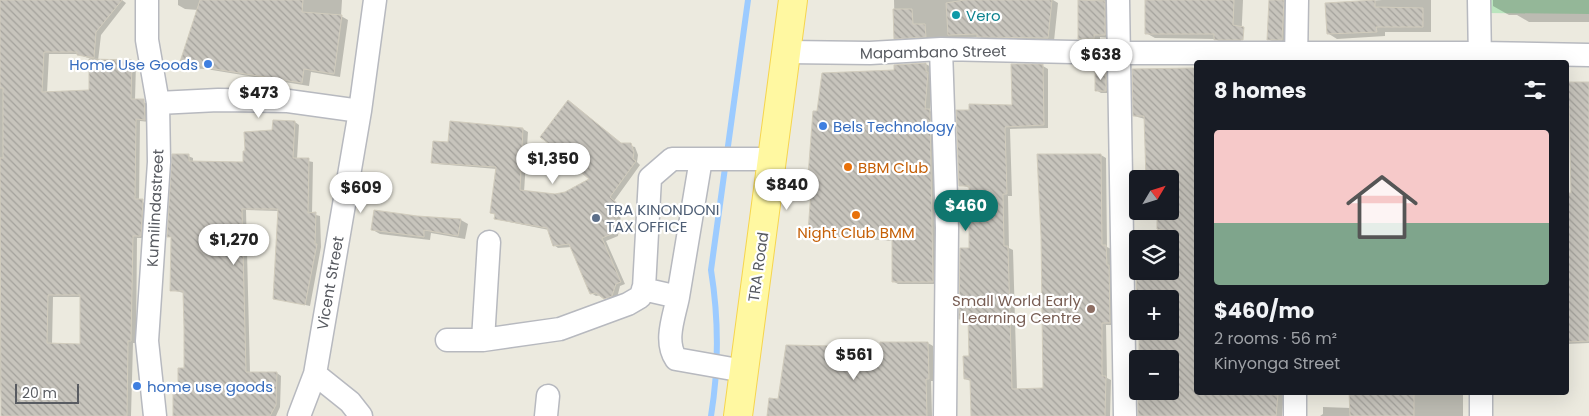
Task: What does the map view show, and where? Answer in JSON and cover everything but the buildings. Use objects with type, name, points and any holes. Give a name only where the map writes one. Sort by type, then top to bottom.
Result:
[{"type":"main road","name":"TRA Road","points":[[738,416],[793,0]]},
{"type":"street","name":"Kumilindastreet","points":[[147,0],[147,40],[158,103],[159,162],[147,341],[155,416]]},
{"type":"street","name":"Vicent Street","points":[[299,416],[315,374],[360,111],[375,0]]},
{"type":"street","points":[[1118,0],[1125,416]]},
{"type":"street","points":[[1296,58],[1297,0]]},
{"type":"street","points":[[1479,0],[1480,58]]},
{"type":"street","points":[[941,48],[947,228],[945,416]]},
{"type":"street","name":"Mapambano Street","points":[[787,52],[870,53],[941,48],[1296,58],[1480,58],[1589,55]]},
{"type":"street","points":[[158,103],[218,100],[288,101],[360,111]]},
{"type":"street","points":[[446,340],[483,340],[560,330],[628,304],[640,296],[644,289],[650,178],[672,159],[772,159]]},
{"type":"street","points":[[701,159],[670,338],[670,351],[676,359],[744,371]]},
{"type":"street","points":[[483,340],[489,242]]},
{"type":"street","points":[[644,289],[678,297]]},
{"type":"street","points":[[315,374],[350,402],[361,416]]},
{"type":"street","points":[[1295,395],[1295,416]]},
{"type":"street","points":[[1481,395],[1481,416]]},
{"type":"green space","points":[[1486,0],[1589,0],[1589,14],[1486,13]]},
{"type":"waterway","points":[[711,416],[716,380],[717,343],[716,307],[711,270],[748,0]]},
{"type":"place","name":"Vero","points":[[956,15]]},
{"type":"place","name":"Home Use Goods","points":[[208,64]]},
{"type":"place","name":"Bels Technology","points":[[823,126]]},
{"type":"place","name":"BBM Club","points":[[848,167]]},
{"type":"place","name":"Night Club BMM","points":[[856,215]]},
{"type":"place","name":"TRA KINONDONI TAX OFFICE","points":[[596,218]]},
{"type":"place","name":"Small World Early Learning Centre","points":[[1091,309]]},
{"type":"place","name":"home use goods","points":[[137,386]]}]
